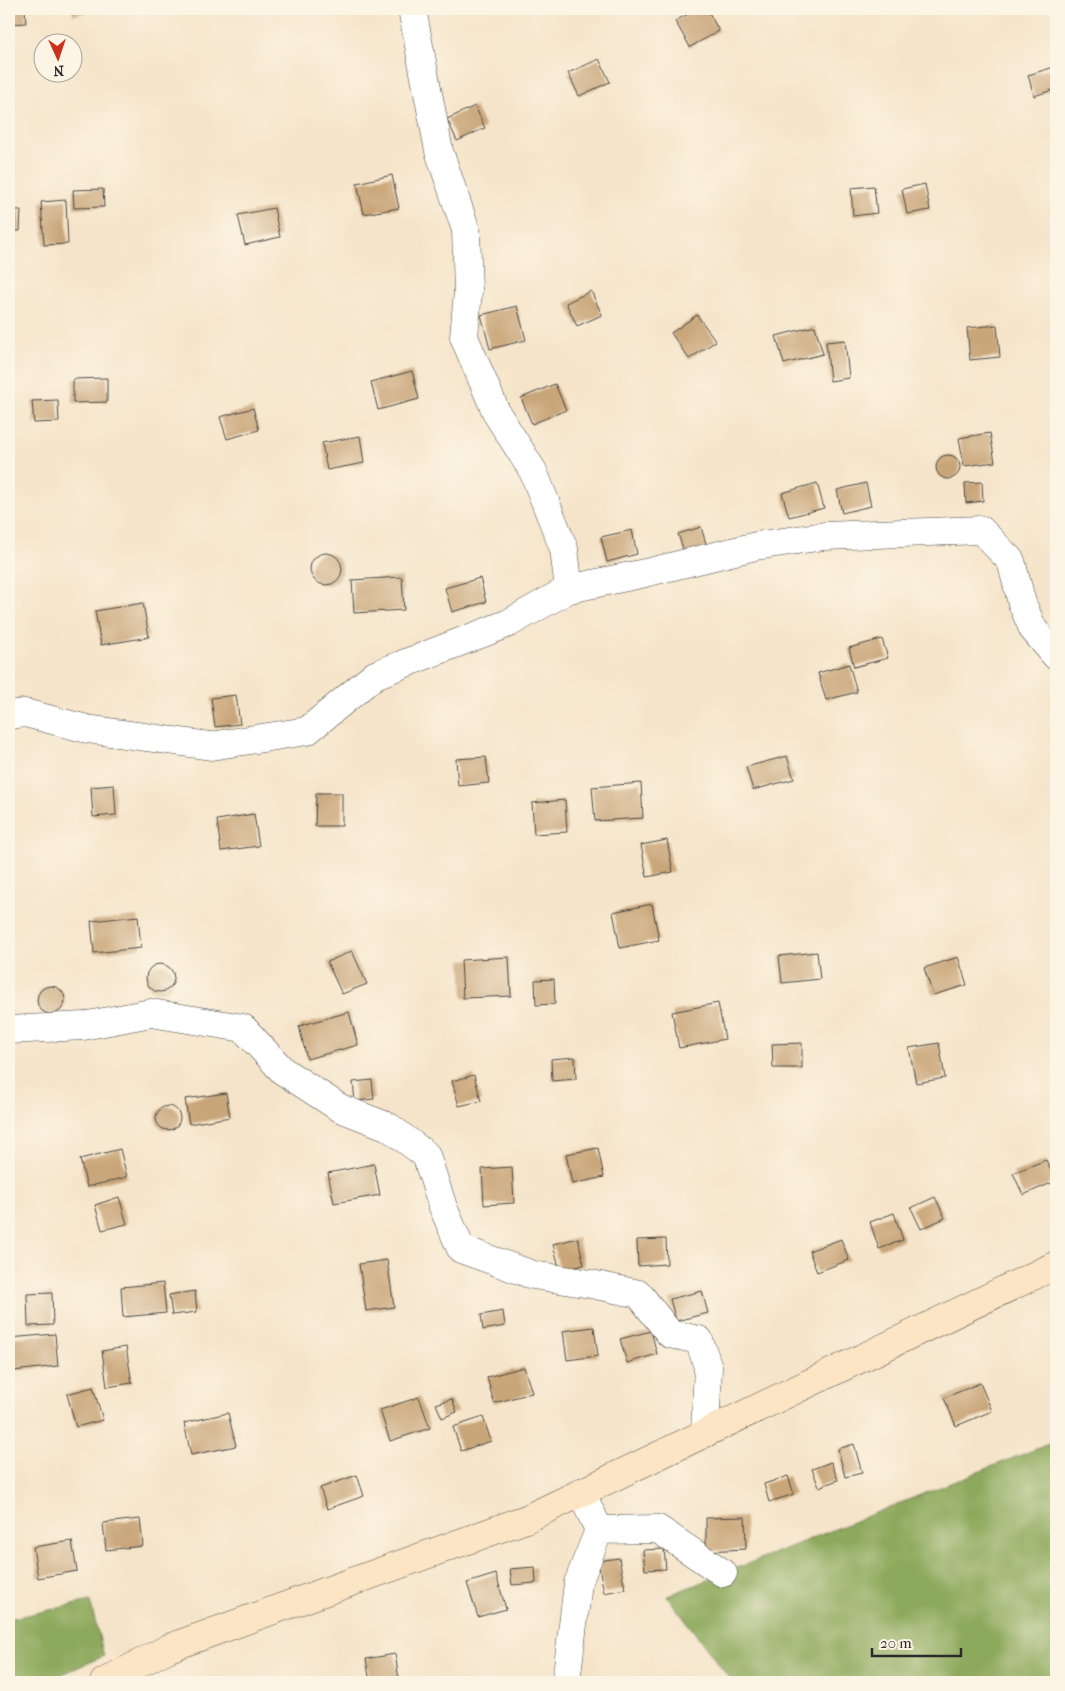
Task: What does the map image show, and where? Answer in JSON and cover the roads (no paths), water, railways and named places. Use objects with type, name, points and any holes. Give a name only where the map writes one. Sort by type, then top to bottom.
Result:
[{"type":"main road","points":[[104,1682],[169,1648],[526,1519],[1056,1265]]},
{"type":"street","points":[[412,9],[439,151],[466,230],[468,290],[464,337],[497,414],[533,471],[564,549],[569,588]]},
{"type":"street","points":[[9,715],[25,712],[87,729],[211,746],[307,731],[374,675],[509,623],[569,588],[645,573],[756,546],[824,536],[981,530],[1011,561],[1022,603],[1033,629],[1056,656]]},
{"type":"street","points":[[9,1030],[83,1026],[151,1013],[243,1028],[284,1070],[340,1108],[389,1127],[426,1155],[443,1207],[461,1249],[533,1275],[639,1294],[670,1334],[699,1340],[708,1367],[705,1433]]},
{"type":"street","points":[[566,1682],[578,1583],[599,1530],[581,1492]]},
{"type":"street","points":[[599,1530],[658,1529],[723,1574]]}]
